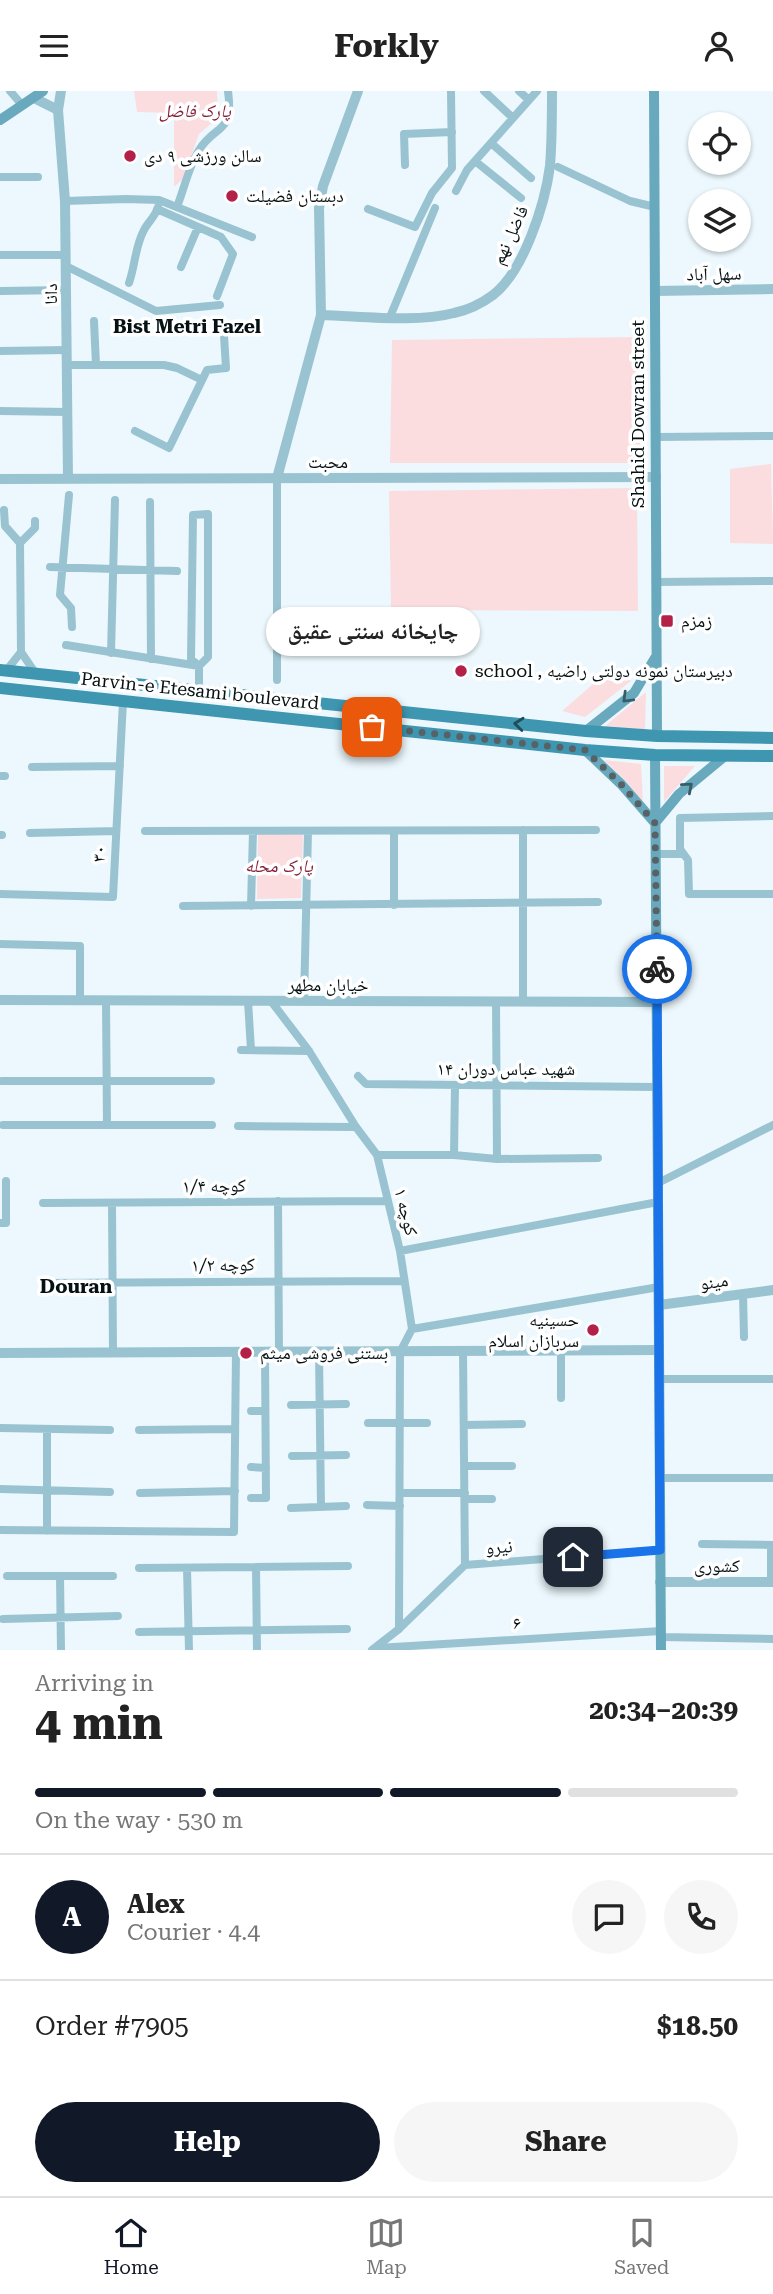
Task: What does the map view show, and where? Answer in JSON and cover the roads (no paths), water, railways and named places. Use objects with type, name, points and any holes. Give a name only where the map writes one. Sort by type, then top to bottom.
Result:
[{"type":"main road","name":"Shahid Dowran street","points":[[654,91],[657,736]]},
{"type":"main road","points":[[0,120],[38,94]]},
{"type":"main road","points":[[586,731],[634,693],[656,656]]},
{"type":"main road","name":"Parvin-e Etesami boulevard","points":[[3,671],[586,731],[657,736],[773,738]]},
{"type":"main road","name":"Parvin-e Etesami boulevard","points":[[0,688],[585,750],[655,755],[773,756]]},
{"type":"main road","points":[[357,725],[360,716],[358,707]]},
{"type":"main road","points":[[372,727],[370,718],[374,709]]},
{"type":"main road","points":[[657,710],[666,726],[680,736]]},
{"type":"main road","points":[[585,750],[621,784],[655,823]]},
{"type":"main road","points":[[655,755],[661,1650]]},
{"type":"main road","points":[[655,823],[679,794],[725,756]]},
{"type":"street","points":[[10,91],[22,105]]},
{"type":"street","name":"دانا","points":[[61,91],[58,110],[65,201],[68,479]]},
{"type":"street","points":[[177,207],[199,149],[226,124],[230,108],[228,91]]},
{"type":"street","points":[[277,680],[277,478],[321,314],[319,208],[323,187],[358,91]]},
{"type":"street","points":[[368,209],[415,227],[432,193],[452,168],[451,91]]},
{"type":"street","points":[[484,91],[513,118]]},
{"type":"street","points":[[519,91],[529,100]]},
{"type":"street","points":[[456,191],[467,170],[537,91]]},
{"type":"street","name":"فاضل نهم","points":[[321,314],[390,317],[441,315],[474,307],[494,294],[511,274],[528,242],[544,193],[552,141],[552,91]]},
{"type":"street","points":[[38,94],[58,110]]},
{"type":"street","points":[[405,165],[404,134],[452,132]]},
{"type":"street","points":[[491,143],[531,178]]},
{"type":"street","points":[[475,161],[520,198]]},
{"type":"street","points":[[558,167],[630,201],[655,207]]},
{"type":"street","points":[[0,177],[38,177]]},
{"type":"street","points":[[65,201],[126,199],[177,207],[252,237]]},
{"type":"street","points":[[0,255],[66,260],[156,311],[218,301],[233,254],[221,237],[158,205]]},
{"type":"street","points":[[129,283],[136,248],[145,227],[155,217],[158,205]]},
{"type":"street","points":[[390,317],[435,208]]},
{"type":"street","points":[[181,267],[198,227]]},
{"type":"street","name":"سهل آباد","points":[[655,291],[773,289]]},
{"type":"street","points":[[0,291],[66,291]]},
{"type":"street","points":[[94,321],[96,365]]},
{"type":"street","points":[[135,431],[169,448],[207,370],[226,369],[224,337]]},
{"type":"street","points":[[0,351],[67,350]]},
{"type":"street","points":[[67,365],[164,365],[202,380]]},
{"type":"street","points":[[0,411],[67,411]]},
{"type":"street","points":[[656,437],[773,436]]},
{"type":"street","name":"محبت","points":[[0,479],[656,477]]},
{"type":"street","points":[[69,495],[60,595],[71,608],[72,627]]},
{"type":"street","points":[[111,653],[115,500]]},
{"type":"street","points":[[150,502],[151,659]]},
{"type":"street","points":[[4,510],[5,526],[20,543],[21,652],[36,674]]},
{"type":"street","points":[[199,666],[191,659],[192,515],[208,514],[208,657],[199,666],[199,691]]},
{"type":"street","points":[[20,543],[35,528],[34,521]]},
{"type":"street","points":[[50,567],[177,571]]},
{"type":"street","points":[[656,582],[773,581]]},
{"type":"street","points":[[66,645],[199,666]]},
{"type":"street","points":[[3,671],[21,652]]},
{"type":"street","name":"۳۰","points":[[0,894],[113,897],[123,701]]},
{"type":"street","points":[[33,767],[120,766]]},
{"type":"street","points":[[773,816],[680,818],[680,849],[688,860],[689,894],[773,894]]},
{"type":"street","points":[[523,830],[523,1002]]},
{"type":"street","points":[[145,831],[596,830]]},
{"type":"street","points":[[30,832],[116,831]]},
{"type":"street","points":[[251,906],[253,831]]},
{"type":"street","points":[[304,1001],[308,831]]},
{"type":"street","points":[[394,831],[394,905]]},
{"type":"street","points":[[656,854],[683,854]]},
{"type":"street","points":[[183,906],[598,902]]},
{"type":"street","points":[[0,944],[80,946],[80,1000]]},
{"type":"street","name":"خیابان مطهر","points":[[0,1000],[657,1002]]},
{"type":"street","points":[[106,1001],[107,1125]]},
{"type":"street","points":[[248,1001],[251,1050]]},
{"type":"street","name":"کوچه ۱","points":[[271,1001],[309,1051],[356,1127],[377,1155],[400,1251],[412,1329]]},
{"type":"street","points":[[496,1002],[497,1159]]},
{"type":"street","points":[[240,1050],[309,1051]]},
{"type":"street","name":"شهید عباس دوران ۱۴","points":[[358,1076],[366,1084],[657,1087]]},
{"type":"street","points":[[2,1081],[211,1081]]},
{"type":"street","points":[[454,1155],[455,1084]]},
{"type":"street","points":[[3,1125],[212,1125]]},
{"type":"street","points":[[658,1183],[773,1125]]},
{"type":"street","points":[[238,1126],[356,1127]]},
{"type":"street","points":[[377,1155],[454,1155],[497,1159],[598,1158]]},
{"type":"street","points":[[3,1223],[6,1181]]},
{"type":"street","points":[[278,1201],[279,1352]]},
{"type":"street","name":"کوچه ۱/۴","points":[[43,1203],[386,1201]]},
{"type":"street","points":[[400,1251],[658,1202]]},
{"type":"street","points":[[112,1203],[113,1353]]},
{"type":"street","name":"کوچه ۱/۲","points":[[43,1283],[404,1281]]},
{"type":"street","points":[[399,1629],[400,1352],[412,1329],[659,1287]]},
{"type":"street","name":"مینو","points":[[659,1305],[773,1290]]},
{"type":"street","points":[[743,1294],[744,1337]]},
{"type":"street","points":[[0,1353],[659,1350]]},
{"type":"street","points":[[463,1351],[465,1565]]},
{"type":"street","points":[[561,1351],[561,1398]]},
{"type":"street","points":[[0,1530],[234,1532],[236,1352]]},
{"type":"street","points":[[251,1498],[266,1498],[265,1352]]},
{"type":"street","points":[[319,1352],[321,1507]]},
{"type":"street","points":[[659,1379],[773,1380]]},
{"type":"street","points":[[291,1405],[346,1404]]},
{"type":"street","points":[[251,1411],[265,1411]]},
{"type":"street","points":[[368,1423],[427,1423]]},
{"type":"street","points":[[464,1425],[522,1424]]},
{"type":"street","points":[[0,1429],[110,1430]]},
{"type":"street","points":[[47,1429],[47,1531]]},
{"type":"street","points":[[139,1430],[235,1429]]},
{"type":"street","points":[[292,1456],[346,1455]]},
{"type":"street","points":[[464,1466],[512,1466]]},
{"type":"street","points":[[251,1468],[266,1468]]},
{"type":"street","points":[[660,1478],[773,1478]]},
{"type":"street","points":[[0,1489],[110,1492]]},
{"type":"street","points":[[140,1493],[235,1491]]},
{"type":"street","points":[[400,1493],[492,1499]]},
{"type":"street","points":[[367,1505],[400,1506]]},
{"type":"street","points":[[291,1507],[346,1506]]},
{"type":"street","points":[[702,1545],[772,1545],[772,1582]]},
{"type":"street","name":"نیرو","points":[[374,1649],[399,1629],[465,1565],[660,1550]]},
{"type":"street","points":[[139,1568],[348,1566]]},
{"type":"street","points":[[256,1567],[257,1650]]},
{"type":"street","points":[[187,1568],[189,1650]]},
{"type":"street","points":[[8,1576],[113,1576]]},
{"type":"street","points":[[60,1576],[61,1650]]},
{"type":"street","name":"کشوری","points":[[660,1582],[772,1582]]},
{"type":"street","points":[[3,1619],[118,1616]]},
{"type":"street","points":[[139,1632],[347,1629]]},
{"type":"street","name":"۶","points":[[374,1649],[661,1634],[773,1639]]},
{"type":"place","name":"سالن ورزشی ۹ دی","points":[[130,156]]},
{"type":"place","name":"دبستان فضیلت","points":[[232,196]]},
{"type":"place","name":"زمزم","points":[[667,621]]},
{"type":"place","name":"school , دبیرستان نمونه دولتی راضیه","points":[[461,671]]},
{"type":"place","name":"چایخانه سنتی عقیق","points":[[372,727]]},
{"type":"place","name":"حسینیه سربازان اسلام","points":[[593,1330]]},
{"type":"place","name":"بستنی فروشی میثم","points":[[246,1353]]},
{"type":"district","name":"Bist Metri Fazel","points":[[187,326]]},
{"type":"district","name":"Douran","points":[[76,1286]]},
{"type":"park label","name":"پارک فاضل","points":[[195,111]]},
{"type":"park label","name":"پارک محله","points":[[279,866]]}]
